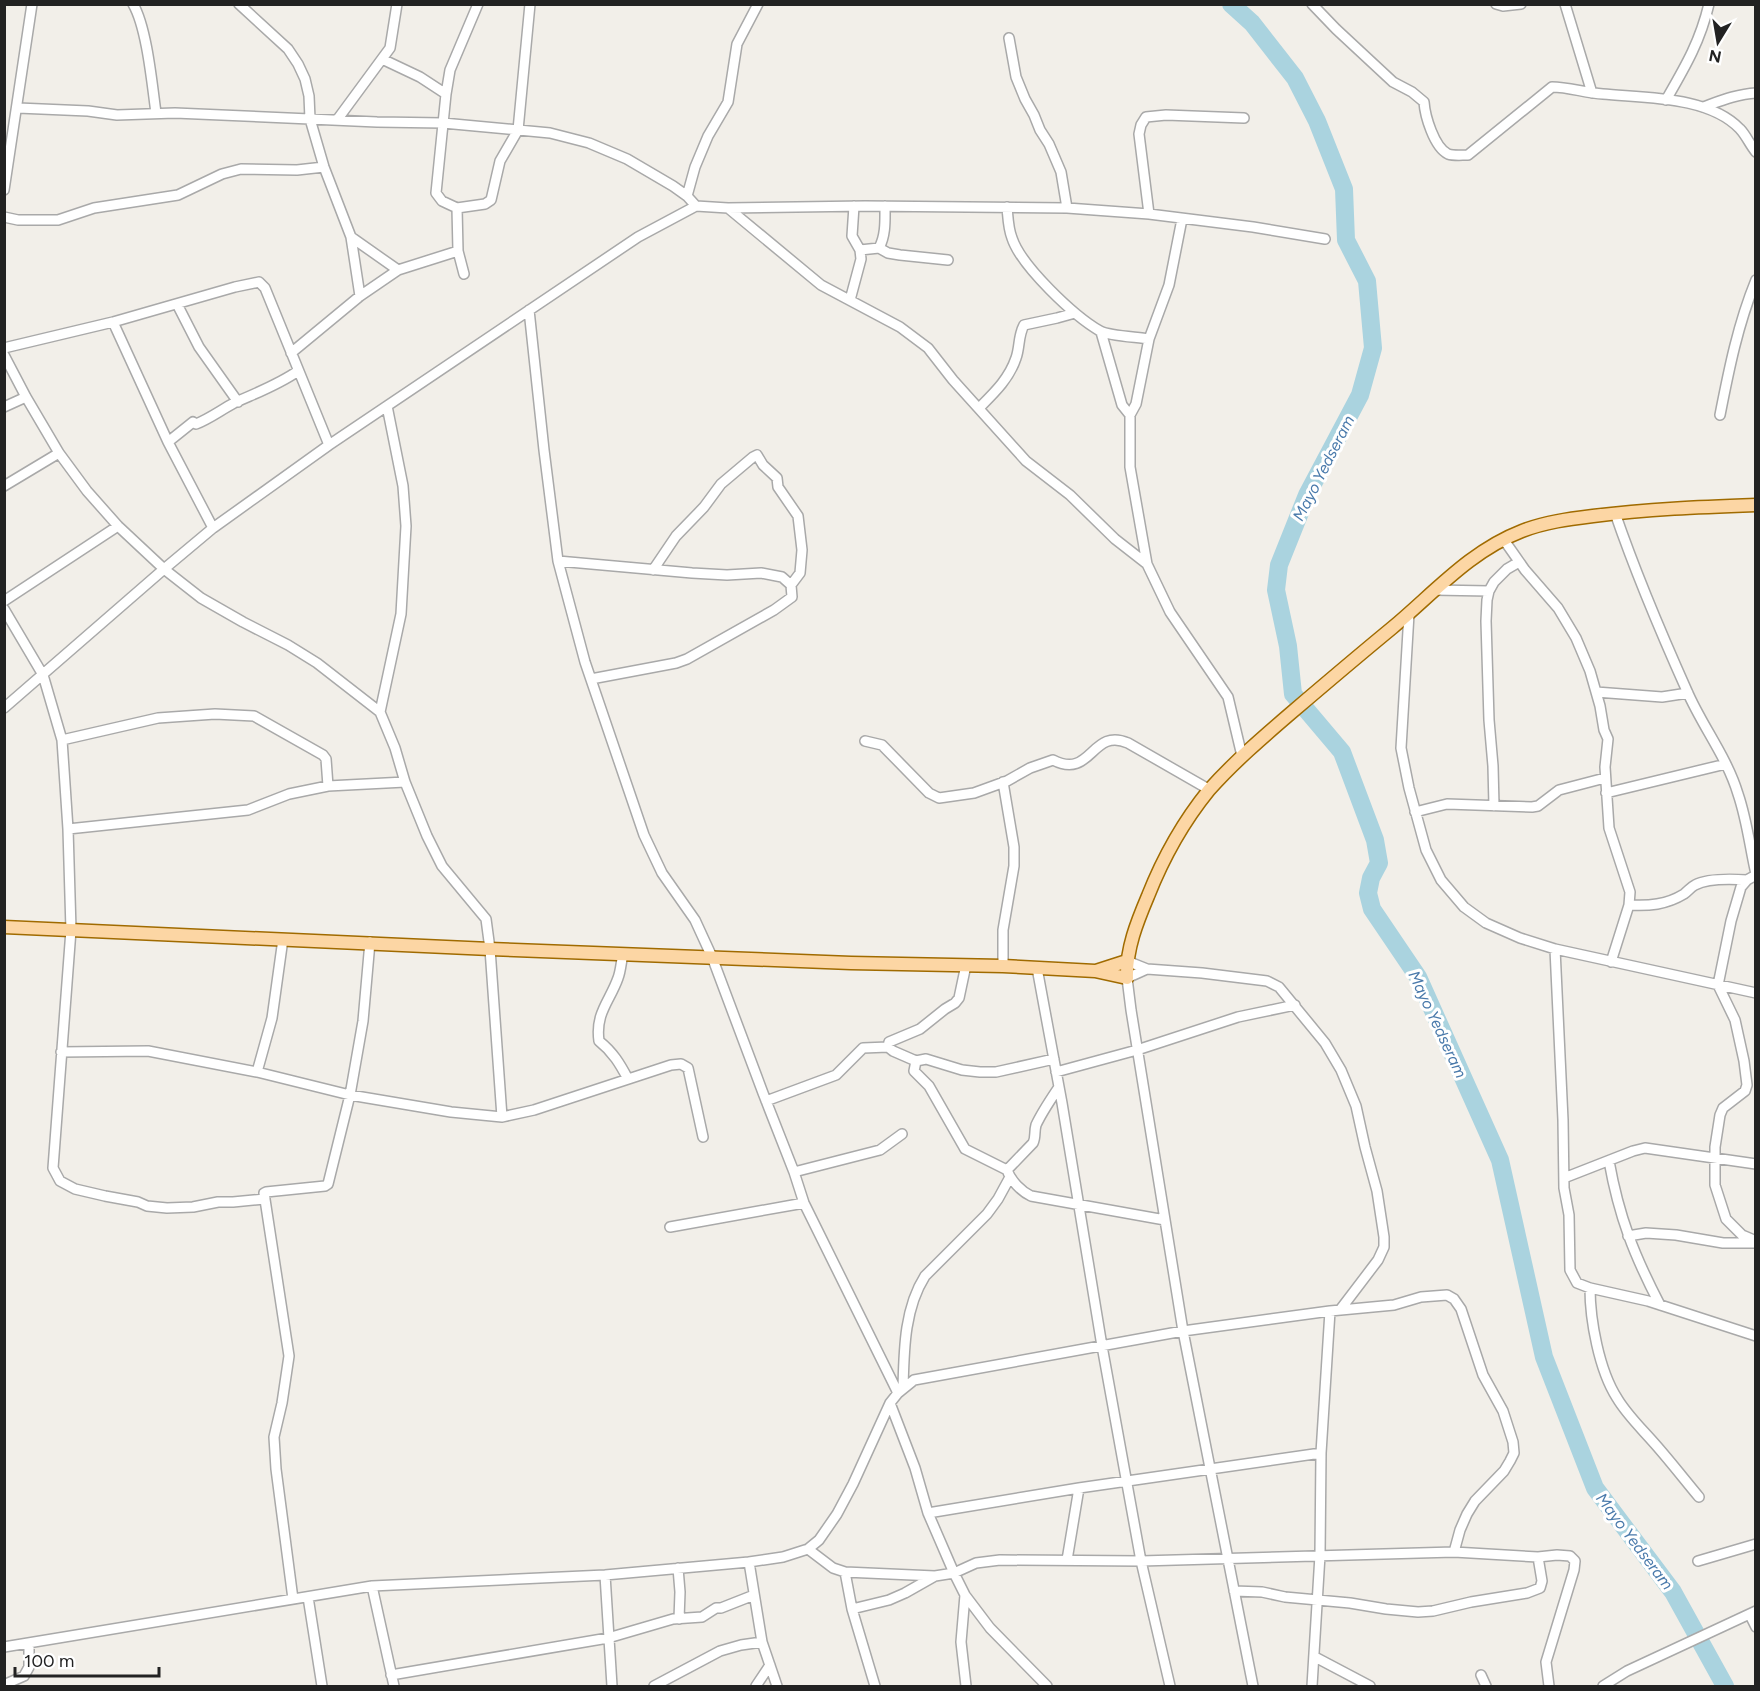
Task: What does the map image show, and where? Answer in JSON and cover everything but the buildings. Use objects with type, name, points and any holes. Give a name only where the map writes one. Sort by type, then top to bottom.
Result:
[{"type":"main road","points":[[4,927],[490,949],[1003,966],[1095,971],[1127,978],[1127,961],[1132,937],[1163,861],[1176,837],[1210,790],[1242,756],[1462,566],[1521,531],[1553,522],[1615,513],[1755,505]]},
{"type":"main road","points":[[1095,971],[1127,961]]},
{"type":"street","points":[[4,190],[33,4]]},
{"type":"street","points":[[133,4],[143,31],[156,113]]},
{"type":"street","points":[[239,4],[288,49],[305,79],[309,96],[310,119],[324,166],[351,237],[360,296]]},
{"type":"street","points":[[337,120],[390,48],[397,4]]},
{"type":"street","points":[[478,4],[450,70],[443,123],[436,193],[442,201],[457,208],[485,204],[491,200],[500,161],[518,130],[530,4]]},
{"type":"street","points":[[687,196],[695,167],[708,136],[728,102],[737,44],[758,4]]},
{"type":"street","points":[[1312,4],[1393,82],[1412,92],[1424,102],[1426,119],[1445,153],[1468,155],[1552,87],[1666,100],[1702,107],[1719,114],[1739,129],[1755,152]]},
{"type":"street","points":[[1497,4],[1509,6],[1521,4]]},
{"type":"street","points":[[1565,4],[1592,93]]},
{"type":"street","points":[[1666,100],[1689,62],[1703,29],[1709,4]]},
{"type":"street","points":[[1009,38],[1016,77],[1061,172],[1067,208]]},
{"type":"street","points":[[382,59],[420,77],[446,94]]},
{"type":"street","points":[[1702,107],[1727,98],[1755,93]]},
{"type":"street","points":[[18,108],[88,111],[117,115],[156,113],[443,123],[550,133],[589,143],[627,159],[673,186],[696,206]]},
{"type":"street","points":[[1149,214],[1139,134],[1141,124],[1146,117],[1166,115],[1244,118]]},
{"type":"street","points":[[4,217],[18,220],[58,220],[94,208],[178,195],[222,174],[241,170],[297,170],[324,166]]},
{"type":"street","points":[[5,708],[213,528],[328,445],[638,237],[696,206],[728,208],[885,206],[1067,208],[1149,214],[1325,239]]},
{"type":"street","points":[[850,300],[861,259],[860,250],[852,236],[854,206]]},
{"type":"street","points":[[879,248],[885,223],[885,206]]},
{"type":"street","points":[[1007,207],[1012,241],[1024,261],[1075,313],[1101,332],[1149,339]]},
{"type":"street","points":[[457,208],[458,251],[464,274]]},
{"type":"street","points":[[728,208],[821,285],[900,327],[928,348],[953,380],[1026,461],[1071,495],[1115,539],[1147,564]]},
{"type":"street","points":[[1182,219],[1169,285],[1149,339],[1136,404],[1130,415],[1130,467],[1147,564],[1170,612],[1228,696],[1242,756]]},
{"type":"street","points":[[351,237],[398,270]]},
{"type":"street","points":[[860,250],[879,248],[888,253],[948,260]]},
{"type":"street","points":[[291,353],[360,296],[398,270],[458,251]]},
{"type":"street","points":[[1720,415],[1737,335],[1755,280]]},
{"type":"street","points":[[4,348],[260,282],[265,288],[328,445]]},
{"type":"street","points":[[177,304],[199,347],[238,402]]},
{"type":"street","points":[[529,310],[558,561],[585,662],[644,835],[662,873],[695,920],[712,957],[804,1203],[900,1391]]},
{"type":"street","points":[[979,408],[1003,383],[1012,368],[1024,325],[1075,313]]},
{"type":"street","points":[[112,322],[168,442],[213,528]]},
{"type":"street","points":[[1101,332],[1122,405],[1130,415]]},
{"type":"street","points":[[4,355],[59,453],[87,491],[118,526],[164,569],[201,598],[317,663],[380,712],[395,748],[405,782],[442,866],[486,919],[502,1117]]},
{"type":"street","points":[[168,442],[193,422],[196,424],[204,421],[285,380],[298,371]]},
{"type":"street","points":[[4,407],[26,397]]},
{"type":"street","points":[[380,712],[401,614],[406,526],[403,486],[387,406]]},
{"type":"street","points":[[4,486],[59,453]]},
{"type":"street","points":[[591,679],[687,659],[774,610],[792,597],[791,585],[800,573],[802,550],[798,516],[778,487],[777,478],[763,465],[757,455],[721,484],[704,507],[676,536],[653,570]]},
{"type":"street","points":[[1615,513],[1648,605],[1688,693],[1726,764],[1738,794],[1753,876]]},
{"type":"street","points":[[4,601],[118,526]]},
{"type":"street","points":[[1504,540],[1519,562],[1558,608],[1576,638],[1590,670],[1608,739],[1605,778],[1609,828],[1630,892],[1629,905],[1611,962]]},
{"type":"street","points":[[558,561],[727,576],[761,573],[782,577],[791,585]]},
{"type":"street","points":[[1494,806],[1486,621],[1489,591],[1494,582],[1507,569],[1519,562]]},
{"type":"street","points":[[1434,590],[1489,591]]},
{"type":"street","points":[[4,609],[43,675],[62,740],[68,829],[70,930],[53,1168],[60,1181],[75,1189],[138,1202],[147,1206],[194,1207],[218,1202],[265,1200]]},
{"type":"street","points":[[1409,614],[1401,748],[1408,788],[1426,850],[1441,880],[1464,907],[1486,922],[1521,938],[1555,949],[1755,993]]},
{"type":"street","points":[[1596,692],[1662,697],[1688,693]]},
{"type":"street","points":[[62,740],[158,718],[215,714],[254,716],[323,755],[326,759],[328,786]]},
{"type":"street","points":[[866,741],[882,746],[929,793],[939,798],[974,793],[1053,760],[1064,765],[1074,765],[1106,740],[1115,739],[1128,743],[1210,790]]},
{"type":"street","points":[[1606,793],[1726,764]]},
{"type":"street","points":[[1415,812],[1447,804],[1538,806],[1559,790],[1605,778]]},
{"type":"street","points":[[68,829],[248,810],[289,794],[328,786],[405,782]]},
{"type":"street","points":[[1003,782],[1014,847],[1014,866],[1003,930],[1003,966]]},
{"type":"street","points":[[1746,829],[1755,822]]},
{"type":"street","points":[[1629,905],[1658,905],[1669,902],[1696,884],[1753,876]]},
{"type":"street","points":[[1753,876],[1741,887],[1731,921],[1718,985],[1735,1020],[1747,1085],[1745,1091],[1724,1108],[1720,1115],[1715,1147],[1715,1185],[1726,1219],[1742,1235],[1755,1242]]},
{"type":"street","points":[[257,1072],[272,1018],[283,939]]},
{"type":"street","points":[[293,1599],[274,1437],[289,1356],[264,1193],[328,1184],[350,1095],[363,1021],[370,942]]},
{"type":"street","points":[[1555,949],[1564,1188],[1569,1215],[1570,1270],[1577,1282],[1590,1288],[1660,1305],[1755,1336]]},
{"type":"street","points":[[623,954],[620,975],[601,1014],[598,1031],[599,1041],[610,1049],[628,1079]]},
{"type":"street","points":[[1127,961],[1147,969],[1267,981],[1279,987],[1325,1043],[1341,1070],[1356,1106],[1377,1191],[1384,1247],[1378,1260],[1335,1310],[1321,1453],[1320,1555],[1312,1686]]},
{"type":"street","points":[[888,1047],[889,1042],[920,1029],[955,1003],[959,998],[966,965]]},
{"type":"street","points":[[1037,968],[1126,1481],[1141,1561],[1170,1686]]},
{"type":"street","points":[[1147,969],[1127,978],[1137,1050],[1183,1331],[1253,1686]]},
{"type":"street","points":[[1056,1072],[1137,1050],[1238,1017],[1295,1005]]},
{"type":"street","points":[[766,1101],[836,1075],[862,1048],[888,1047],[915,1061],[926,1059],[962,1070],[996,1072],[1054,1059]]},
{"type":"street","points":[[61,1052],[148,1051],[257,1072],[350,1095],[451,1112],[502,1117],[534,1110],[671,1065],[681,1064],[688,1068],[703,1137]]},
{"type":"street","points":[[915,1061],[914,1071],[928,1086],[965,1149],[1008,1174],[1025,1193],[1031,1196],[1165,1220]]},
{"type":"street","points":[[900,1391],[910,1308],[917,1288],[925,1276],[998,1200],[1008,1174],[1033,1143],[1038,1121],[1059,1087]]},
{"type":"street","points":[[794,1172],[880,1150],[902,1134]]},
{"type":"street","points":[[1564,1178],[1645,1148],[1755,1164]]},
{"type":"street","points":[[1609,1161],[1616,1196],[1628,1236],[1641,1269],[1660,1305]]},
{"type":"street","points":[[670,1227],[804,1203]]},
{"type":"street","points":[[1628,1236],[1646,1233],[1676,1235],[1722,1243],[1755,1242]]},
{"type":"street","points":[[1590,1288],[1592,1318],[1604,1372],[1616,1397],[1629,1416],[1699,1497]]},
{"type":"street","points":[[4,1647],[372,1586],[605,1575],[783,1557],[808,1549],[819,1540],[837,1514],[853,1484],[890,1403],[914,1380],[1183,1331],[1335,1310],[1394,1305],[1421,1297],[1447,1295],[1454,1299],[1461,1309],[1483,1375],[1503,1411],[1514,1452],[1503,1471],[1475,1501],[1467,1514],[1454,1552]]},
{"type":"street","points":[[890,1403],[915,1468],[928,1513],[965,1595],[990,1628],[1047,1686]]},
{"type":"street","points":[[928,1513],[1079,1488],[1321,1453]]},
{"type":"street","points":[[1066,1560],[1079,1488]]},
{"type":"street","points":[[1698,1561],[1755,1544]]},
{"type":"street","points":[[808,1549],[833,1568],[845,1572],[935,1576],[954,1573],[976,1563],[1000,1560],[1141,1561],[1454,1552],[1538,1557],[1570,1556],[1575,1561],[1574,1570],[1546,1662],[1549,1686]]},
{"type":"street","points":[[1234,1591],[1262,1592],[1395,1610],[1433,1611],[1527,1593],[1540,1588],[1542,1585],[1538,1557]]},
{"type":"street","points":[[749,1562],[762,1642],[777,1686]]},
{"type":"street","points":[[678,1568],[680,1592],[678,1618]]},
{"type":"street","points":[[845,1572],[852,1609],[874,1686]]},
{"type":"street","points":[[605,1575],[612,1686]]},
{"type":"street","points":[[852,1609],[889,1600],[935,1576]]},
{"type":"street","points":[[372,1586],[394,1686]]},
{"type":"street","points":[[391,1675],[608,1638],[678,1618],[702,1617],[716,1608],[754,1595]]},
{"type":"street","points":[[965,1595],[961,1642],[966,1686]]},
{"type":"street","points":[[308,1597],[322,1686]]},
{"type":"street","points":[[1603,1686],[1627,1671],[1753,1613],[1755,1627]]},
{"type":"street","points":[[654,1686],[720,1651],[762,1642]]},
{"type":"street","points":[[5,1686],[24,1676],[28,1667],[29,1643]]},
{"type":"street","points":[[1315,1657],[1370,1686]]},
{"type":"street","points":[[756,1686],[770,1665]]},
{"type":"street","points":[[1481,1675],[1486,1686]]},
{"type":"waterway","name":"Mayo Yedseram","points":[[1231,4],[1252,23],[1295,78],[1317,121],[1344,189],[1346,240],[1367,281],[1373,348],[1360,395],[1307,495],[1279,565],[1276,590],[1288,646],[1293,694],[1342,752],[1375,840],[1379,863],[1371,878],[1368,893],[1372,909],[1418,977],[1500,1160],[1544,1357],[1595,1488],[1673,1592],[1725,1686]]}]
